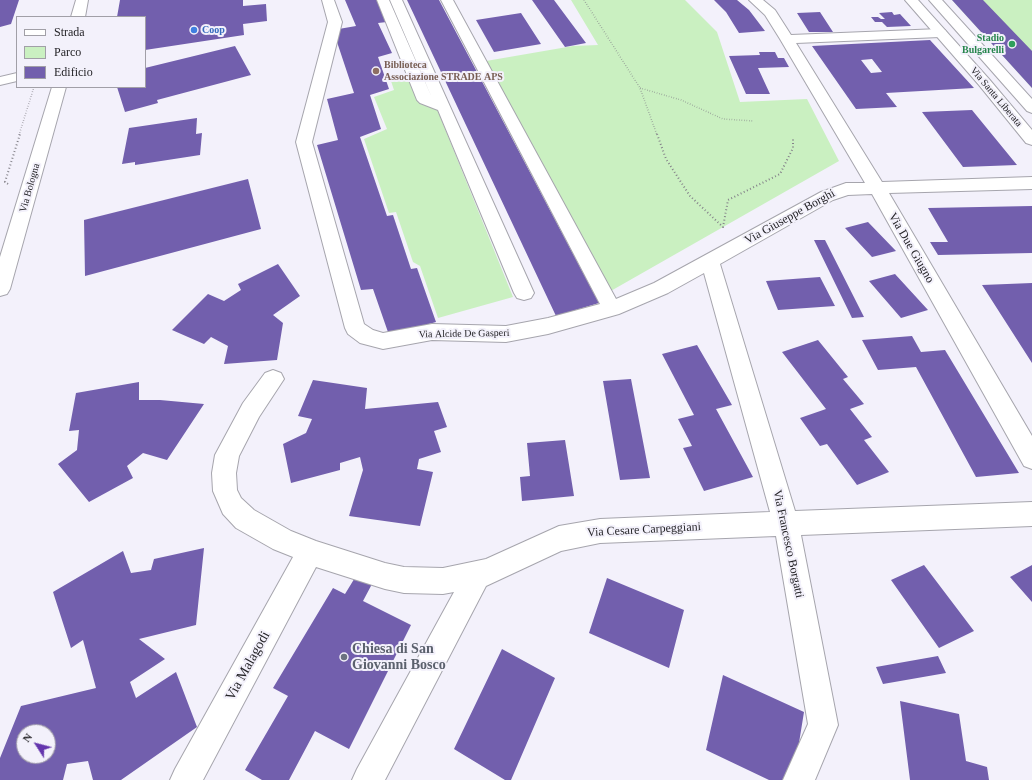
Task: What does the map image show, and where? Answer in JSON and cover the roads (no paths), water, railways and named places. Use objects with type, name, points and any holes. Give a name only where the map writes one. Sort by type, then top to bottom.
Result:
[{"type":"street","points":[[78,16],[82,0]]},
{"type":"street","name":"Via Alcide De Gasperi","points":[[328,0],[335,22],[304,142],[355,328],[367,337],[383,341],[432,332],[506,334],[548,326],[612,309]]},
{"type":"street","points":[[383,0],[425,100],[444,107]]},
{"type":"street","points":[[396,0],[524,293]]},
{"type":"street","points":[[447,0],[612,309]]},
{"type":"street","name":"Via Due Giugno","points":[[755,0],[770,13],[787,39],[877,188],[1032,458]]},
{"type":"street","name":"Via Santa Liberata","points":[[911,0],[1032,140]]},
{"type":"street","name":"Via Santa Liberata","points":[[935,0],[1032,108]]},
{"type":"street","points":[[787,39],[940,33]]},
{"type":"street","points":[[0,81],[16,77]]},
{"type":"street","name":"Via Bologna","points":[[0,289],[59,88]]},
{"type":"street","name":"Via Giuseppe Borghi","points":[[612,309],[661,288],[836,191],[846,189],[1032,183]]},
{"type":"street","name":"Via Francesco Borgatti","points":[[710,261],[786,524],[823,725],[799,780]]},
{"type":"street","name":"Via Cesare Carpeggiani","points":[[273,379],[251,410],[227,455],[224,472],[225,491],[232,506],[245,519],[282,540],[310,552],[384,576],[404,580],[443,580],[488,572],[558,539],[575,535],[608,531],[1032,514]]},
{"type":"street","name":"Via Malagodi","points":[[186,780],[310,552]]},
{"type":"street","points":[[368,780],[478,574]]},
{"type":"place","name":"Coop","points":[[194,30]]},
{"type":"place","name":"Stadio Bulgarelli","points":[[1012,44]]},
{"type":"place","name":"Biblioteca Associazione STRADE APS","points":[[376,71]]},
{"type":"place","name":"Chiesa di San Giovanni Bosco","points":[[344,657]]}]
